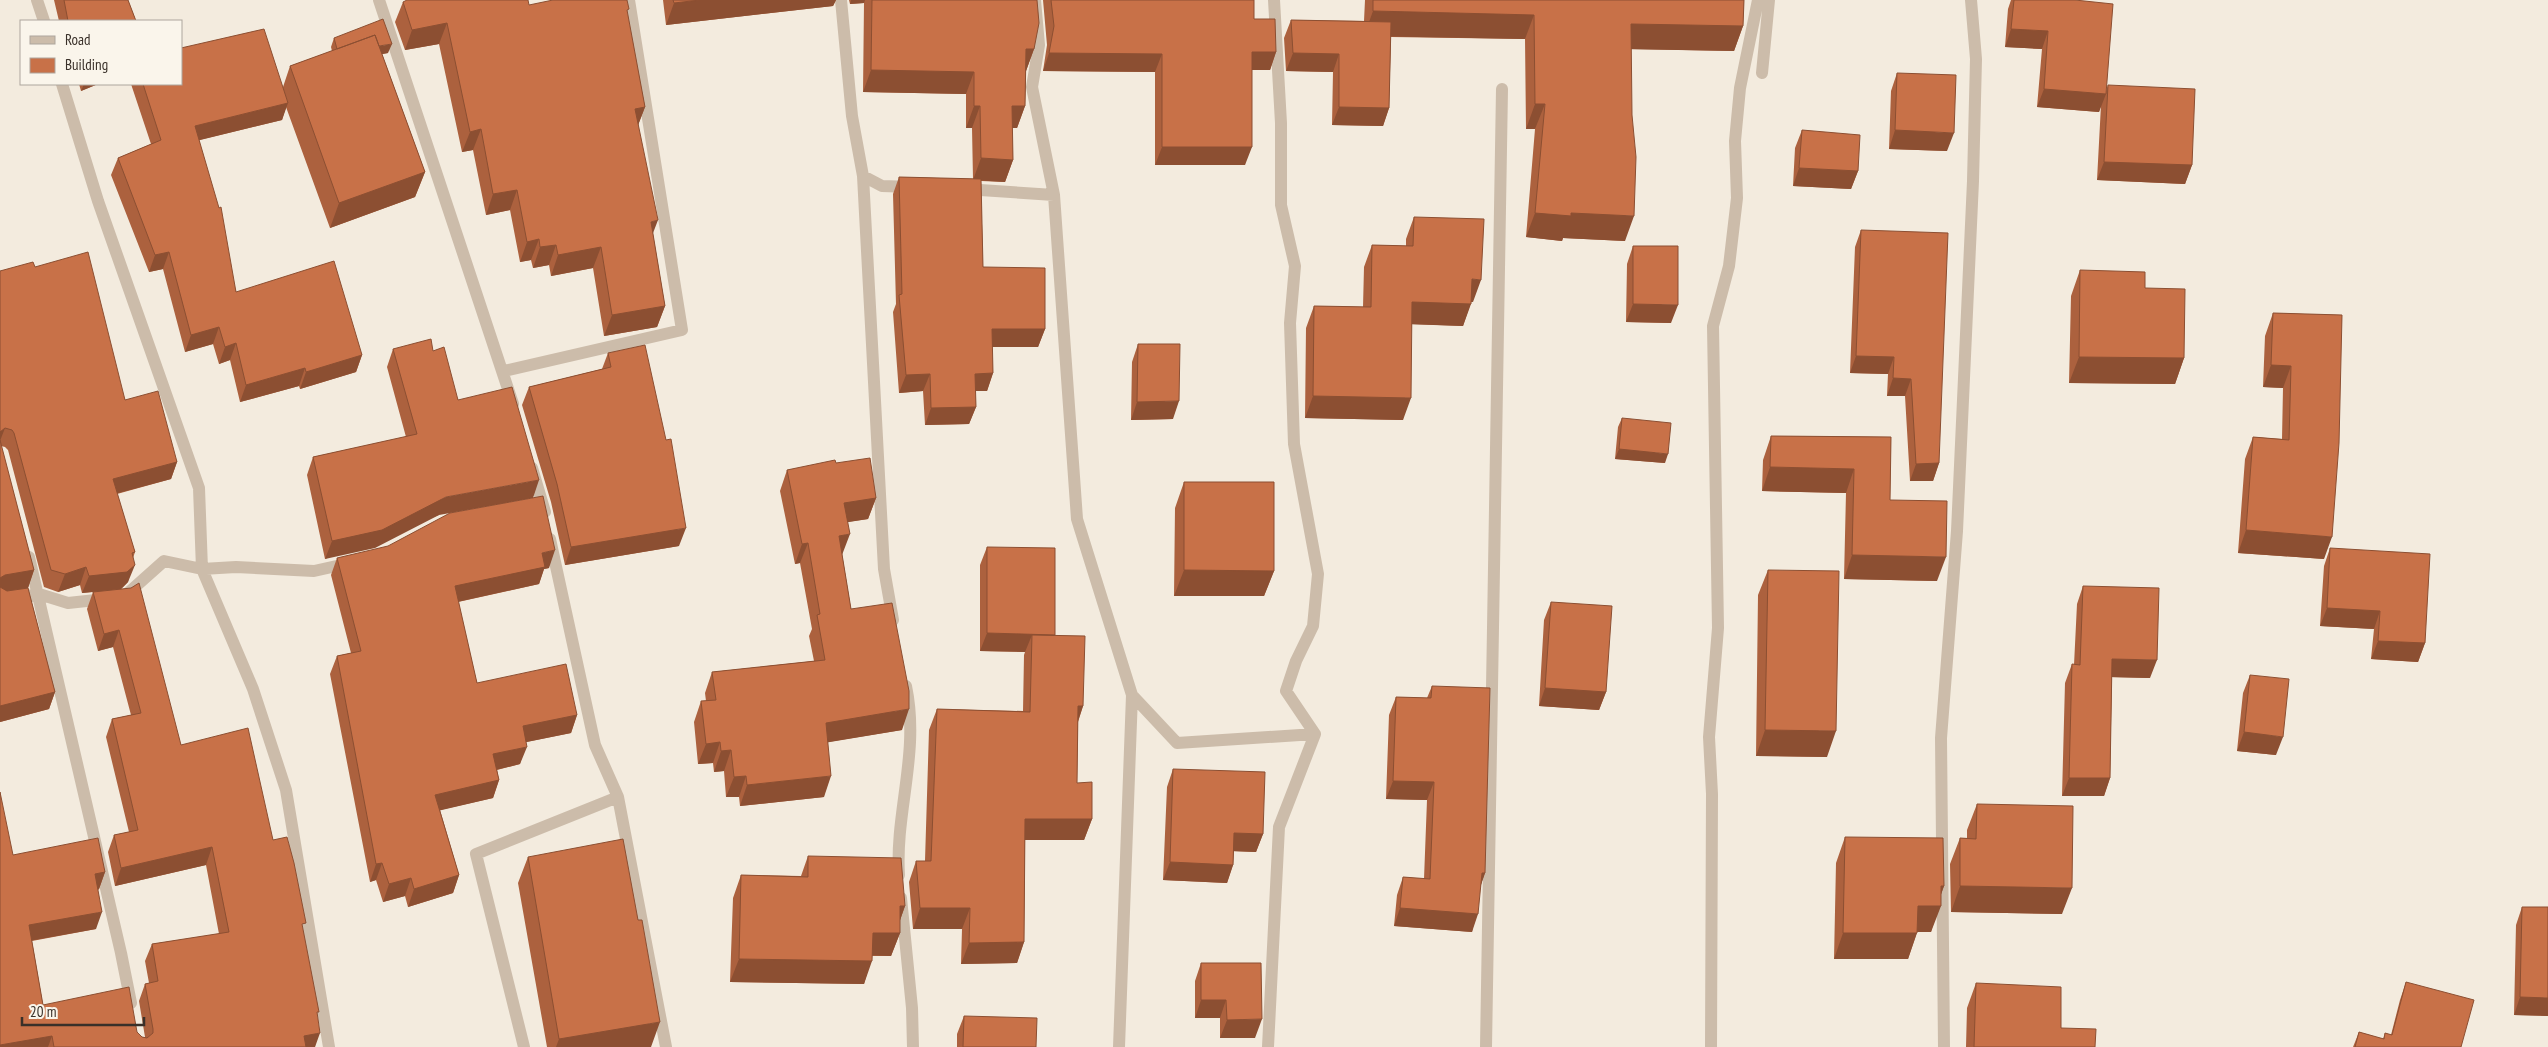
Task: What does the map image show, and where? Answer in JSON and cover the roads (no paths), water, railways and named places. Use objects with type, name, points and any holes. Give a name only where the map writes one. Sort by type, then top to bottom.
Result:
[{"type":"street","points":[[37,0],[44,20]]},
{"type":"street","points":[[378,0],[504,371],[518,418]]},
{"type":"street","points":[[504,371],[682,330],[629,0]]},
{"type":"street","points":[[842,0],[852,116],[862,176],[884,569],[896,636]]},
{"type":"street","points":[[1035,0],[1039,45],[1032,87],[1054,195],[1077,519],[1132,695],[1119,1047]]},
{"type":"street","points":[[1274,0],[1281,123],[1281,205],[1295,266],[1290,323],[1294,444],[1318,574],[1313,626],[1296,661],[1286,691],[1315,734]]},
{"type":"street","points":[[1711,1047],[1712,794],[1709,737],[1718,628],[1713,326],[1729,266],[1737,198],[1735,141],[1740,88],[1758,0]]},
{"type":"street","points":[[1762,73],[1769,0]]},
{"type":"street","points":[[1944,1047],[1941,738],[1956,531],[1973,181],[1976,59],[1971,0]]},
{"type":"street","points":[[62,85],[98,201],[198,488],[202,569],[253,690],[286,790],[329,1047]]},
{"type":"street","points":[[1486,1047],[1502,89]]},
{"type":"street","points":[[862,176],[882,186],[929,188]]},
{"type":"street","points":[[947,188],[1054,195]]},
{"type":"street","points":[[529,456],[538,504],[595,745],[618,797],[666,1047]]},
{"type":"street","points":[[26,547],[39,594],[121,953],[134,1019]]},
{"type":"street","points":[[0,600],[39,594],[68,603],[124,597],[164,561],[202,569],[236,567],[314,571],[360,560]]},
{"type":"street","points":[[904,674],[909,702],[911,755],[898,855],[912,1008],[913,1047]]},
{"type":"street","points":[[1132,695],[1177,743],[1315,734]]},
{"type":"street","points":[[1268,1047],[1279,827],[1315,734]]},
{"type":"street","points":[[524,1047],[476,854],[618,797]]}]
